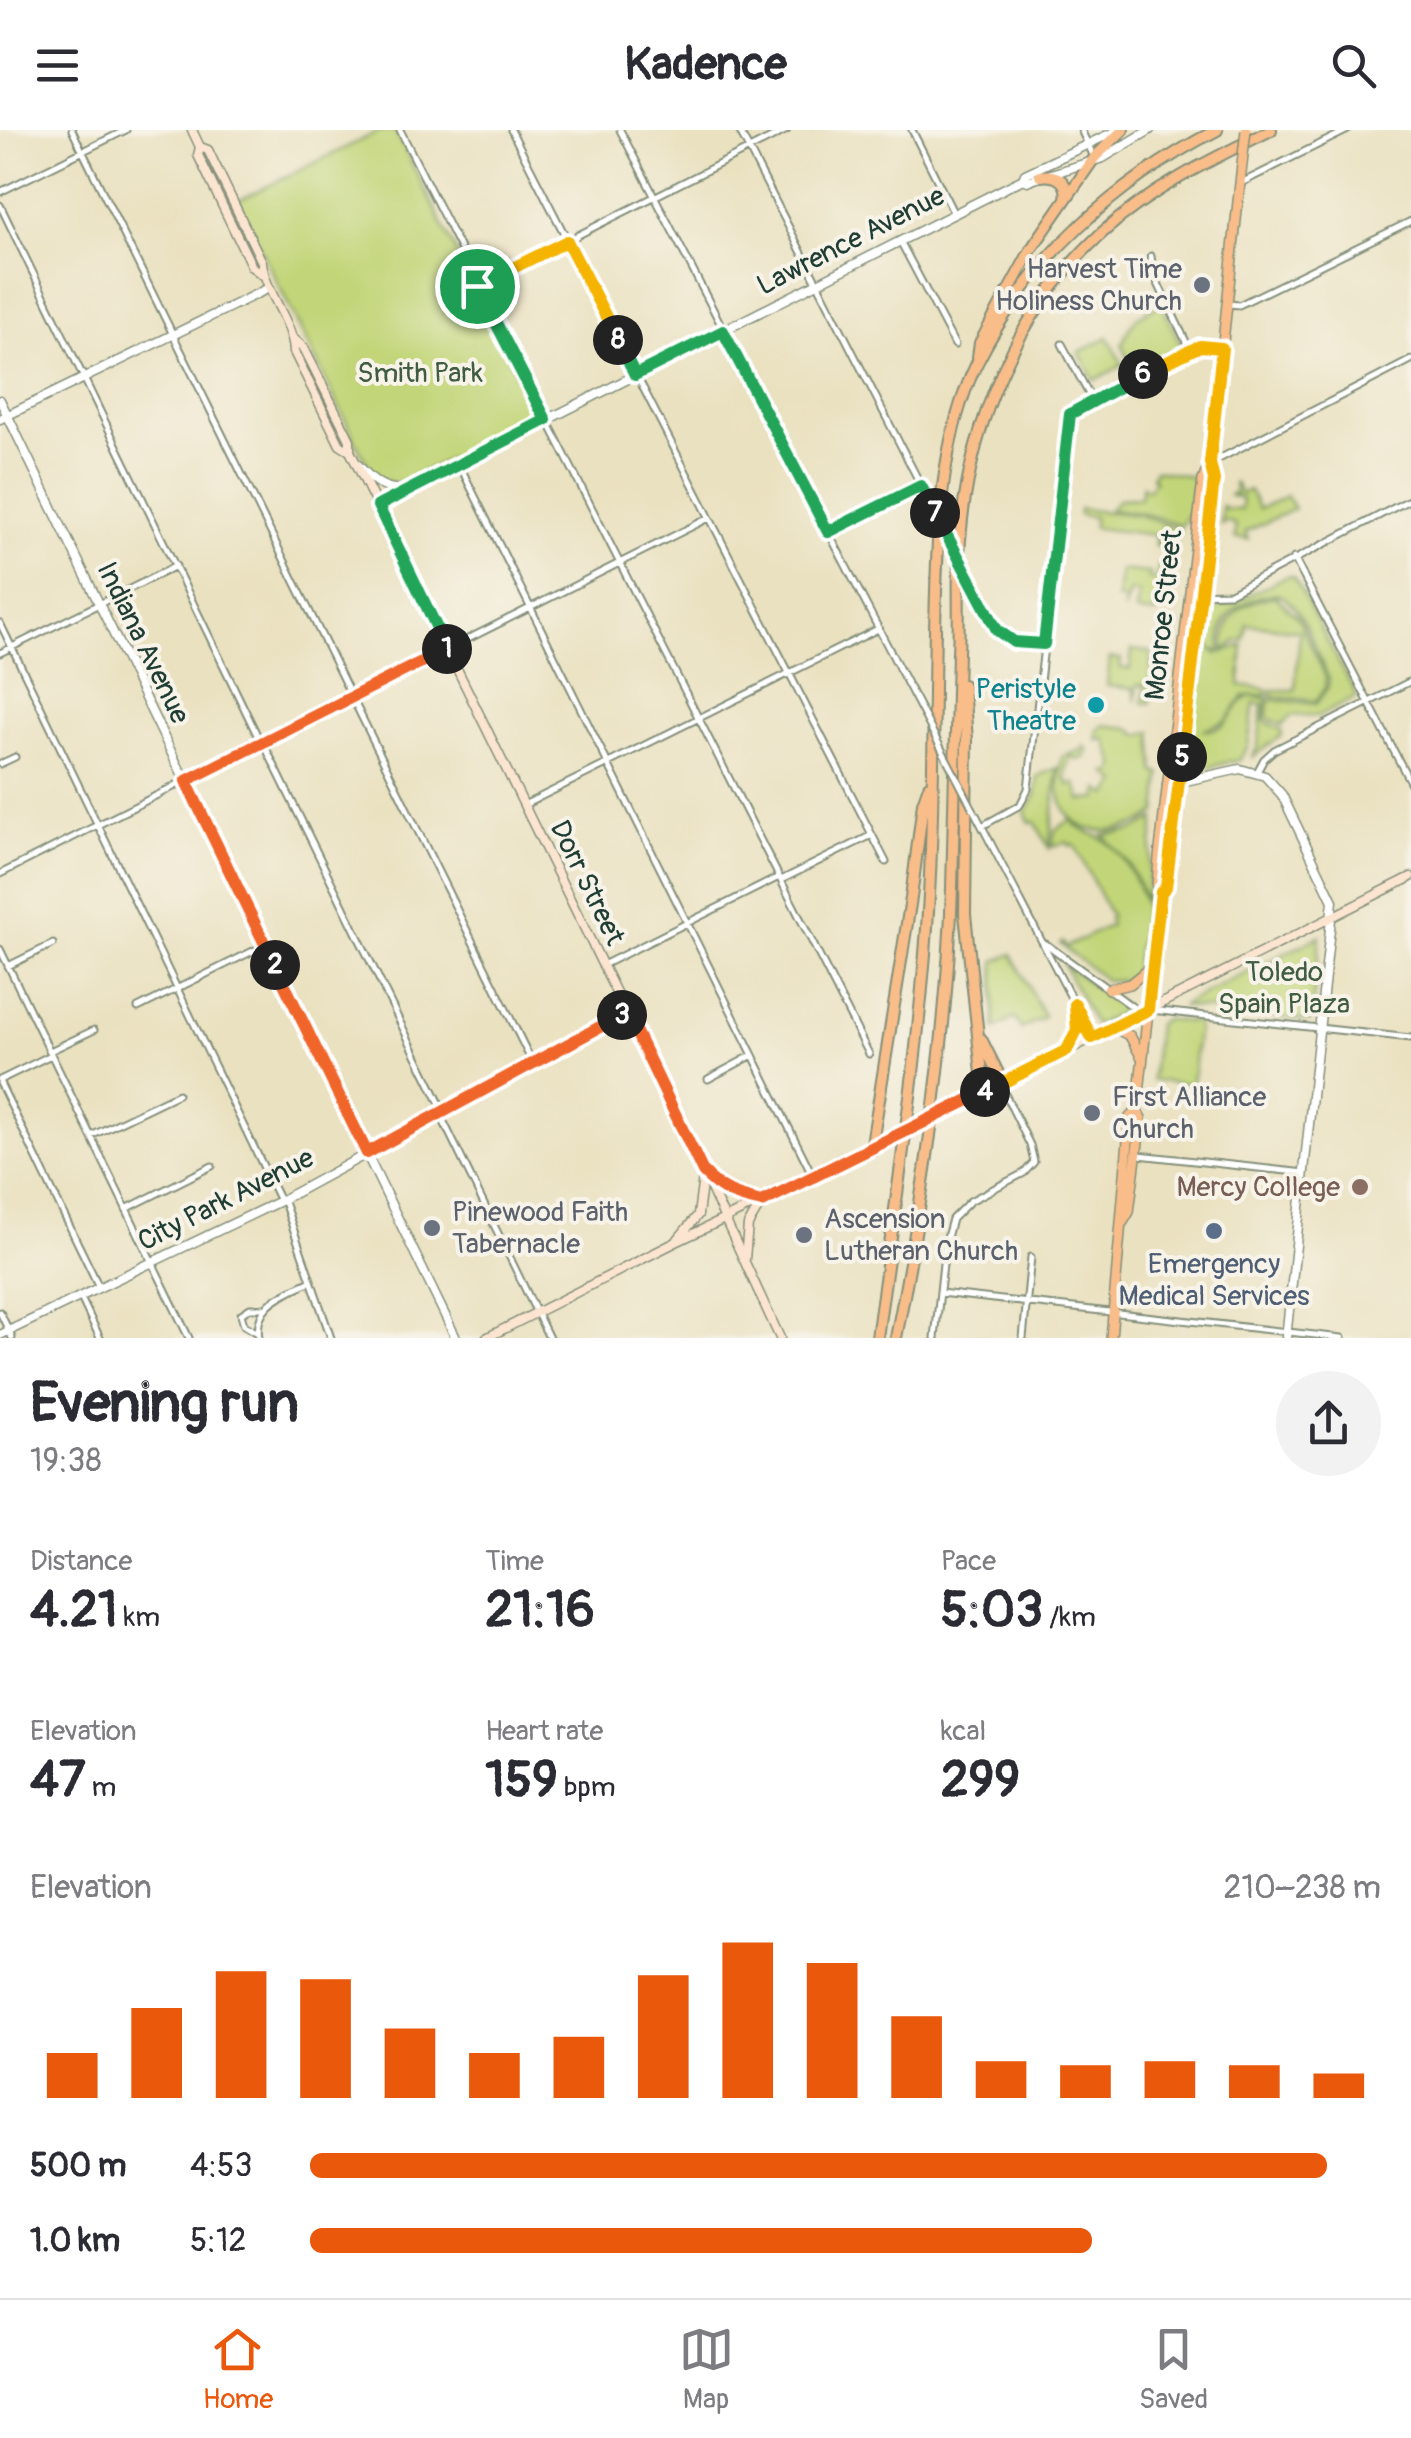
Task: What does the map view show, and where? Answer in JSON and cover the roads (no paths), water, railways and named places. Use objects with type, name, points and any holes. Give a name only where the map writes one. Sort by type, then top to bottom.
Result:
[{"type":"highway","points":[[874,1338],[907,1128],[923,978],[931,848],[937,538],[950,451],[980,343],[1000,304],[1032,248],[1094,159],[1121,130]]},
{"type":"highway","points":[[977,363],[1020,294],[1071,233],[1137,178],[1218,130]]},
{"type":"highway","points":[[898,1338],[917,1221],[946,973],[960,540],[971,468],[988,408],[1017,339],[1046,296],[1104,231],[1166,186],[1271,130]]},
{"type":"highway","points":[[1040,176],[1054,175],[1063,181],[1067,192],[1063,205]]},
{"type":"highway","points":[[960,623],[967,740],[965,914],[984,1092]]},
{"type":"highway","points":[[871,1150],[923,802],[931,780]]},
{"type":"highway","points":[[977,1031],[1001,1084]]},
{"type":"main road","name":"Dorr Street","points":[[192,130],[200,147],[208,150],[262,262],[263,275],[294,339],[294,352],[340,445],[350,451],[378,506],[780,1338]]},
{"type":"main road","name":"Monroe Street","points":[[1111,1338],[1123,1222],[1130,1212],[1131,1154],[1141,1118],[1136,1111],[1144,1011],[1161,892],[1166,887],[1173,784],[1195,595],[1214,480],[1210,463],[1246,130]]},
{"type":"main road","points":[[486,1338],[871,1150],[1411,877]]},
{"type":"main road","points":[[1108,989],[1130,984],[1153,964]]},
{"type":"main road","points":[[1114,1027],[1130,1036],[1142,1059]]},
{"type":"main road","points":[[703,1172],[729,1195],[762,1202]]},
{"type":"main road","points":[[674,1243],[700,1210],[703,1172]]},
{"type":"main road","points":[[745,1264],[748,1224],[762,1202]]},
{"type":"street","points":[[72,130],[532,1064]]},
{"type":"street","points":[[0,192],[126,130]]},
{"type":"street","points":[[400,130],[869,1054]]},
{"type":"street","points":[[511,130],[886,862]]},
{"type":"street","points":[[620,130],[1092,1038]]},
{"type":"street","points":[[739,130],[980,600],[1005,638],[1044,644]]},
{"type":"street","points":[[477,286],[787,130]]},
{"type":"street","points":[[912,130],[954,214]]},
{"type":"street","points":[[1081,130],[1094,159]]},
{"type":"street","name":"Lawrence Avenue","points":[[378,506],[1023,179],[1025,174],[1121,130]]},
{"type":"street","name":"Lawrence Avenue","points":[[1023,179],[1028,181],[1118,151],[1150,130]]},
{"type":"street","points":[[1241,183],[1348,130]]},
{"type":"street","points":[[0,205],[548,1338]]},
{"type":"street","points":[[1228,304],[1238,305],[1411,221]]},
{"type":"street","points":[[900,241],[955,345]]},
{"type":"street","points":[[1151,256],[1152,274],[1190,350]]},
{"type":"street","points":[[4,417],[270,288]]},
{"type":"street","points":[[1062,344],[1092,400]]},
{"type":"street","points":[[982,826],[1016,808],[1026,796],[1073,411],[1190,350],[1200,346],[1222,348]]},
{"type":"street","points":[[1210,463],[1411,360]]},
{"type":"street","name":"Indiana Avenue","points":[[0,400],[4,417],[100,604],[456,1338]]},
{"type":"street","points":[[355,460],[380,485],[398,490],[415,487]]},
{"type":"street","points":[[459,464],[814,1178]]},
{"type":"street","points":[[828,532],[921,486]]},
{"type":"street","points":[[1195,595],[1230,593],[1411,498]]},
{"type":"street","points":[[0,874],[709,518]]},
{"type":"street","points":[[1294,558],[1411,784]]},
{"type":"street","points":[[0,652],[176,566]]},
{"type":"street","points":[[0,624],[282,1200],[332,1338]]},
{"type":"street","points":[[524,805],[878,629]]},
{"type":"street","points":[[1257,772],[1274,750],[1411,681]]},
{"type":"street","points":[[0,764],[15,757]]},
{"type":"street","points":[[1173,784],[1234,770],[1257,772],[1277,786],[1331,892],[1332,917],[1286,1335]]},
{"type":"street","points":[[603,966],[872,834]]},
{"type":"street","points":[[1043,941],[1144,1011],[1411,1038]]},
{"type":"street","points":[[0,972],[53,944]]},
{"type":"street","points":[[138,1008],[265,944]]},
{"type":"street","points":[[0,950],[189,1338]]},
{"type":"street","points":[[1067,1050],[1077,1030],[1075,1004]]},
{"type":"street","name":"City Park Avenue","points":[[7,1335],[282,1200],[626,1013]]},
{"type":"street","points":[[94,1030],[0,1082],[99,1287]]},
{"type":"street","points":[[708,1079],[753,1055]]},
{"type":"street","points":[[935,1338],[950,1225],[970,1201],[1024,1173],[1034,1162],[1001,1084]]},
{"type":"street","points":[[91,1136],[178,1094]]},
{"type":"street","points":[[1131,1154],[1305,1172]]},
{"type":"street","points":[[126,1209],[212,1166]]},
{"type":"street","points":[[1023,1338],[1031,1258]]},
{"type":"street","points":[[265,1308],[259,1336],[244,1324],[241,1314],[250,1308],[265,1308],[311,1281]]},
{"type":"street","points":[[940,1293],[1286,1335],[1342,1338]]},
{"type":"street","points":[[80,1296],[100,1338]]},
{"type":"street","points":[[0,1312],[7,1335]]},
{"type":"place","name":"Harvest Time Holiness Church","points":[[1202,285]]},
{"type":"place","name":"Peristyle Theatre","points":[[1096,705]]},
{"type":"place","name":"First Alliance Church","points":[[1092,1113]]},
{"type":"place","name":"Mercy College","points":[[1360,1187]]},
{"type":"place","name":"Pinewood Faith Tabernacle","points":[[432,1228]]},
{"type":"place","name":"Emergency Medical Services","points":[[1214,1231]]},
{"type":"place","name":"Ascension Lutheran Church","points":[[804,1235]]},
{"type":"park label","name":"Smith Park","points":[[420,373]]},
{"type":"park label","name":"Toledo Spain Plaza","points":[[1284,988]]}]
